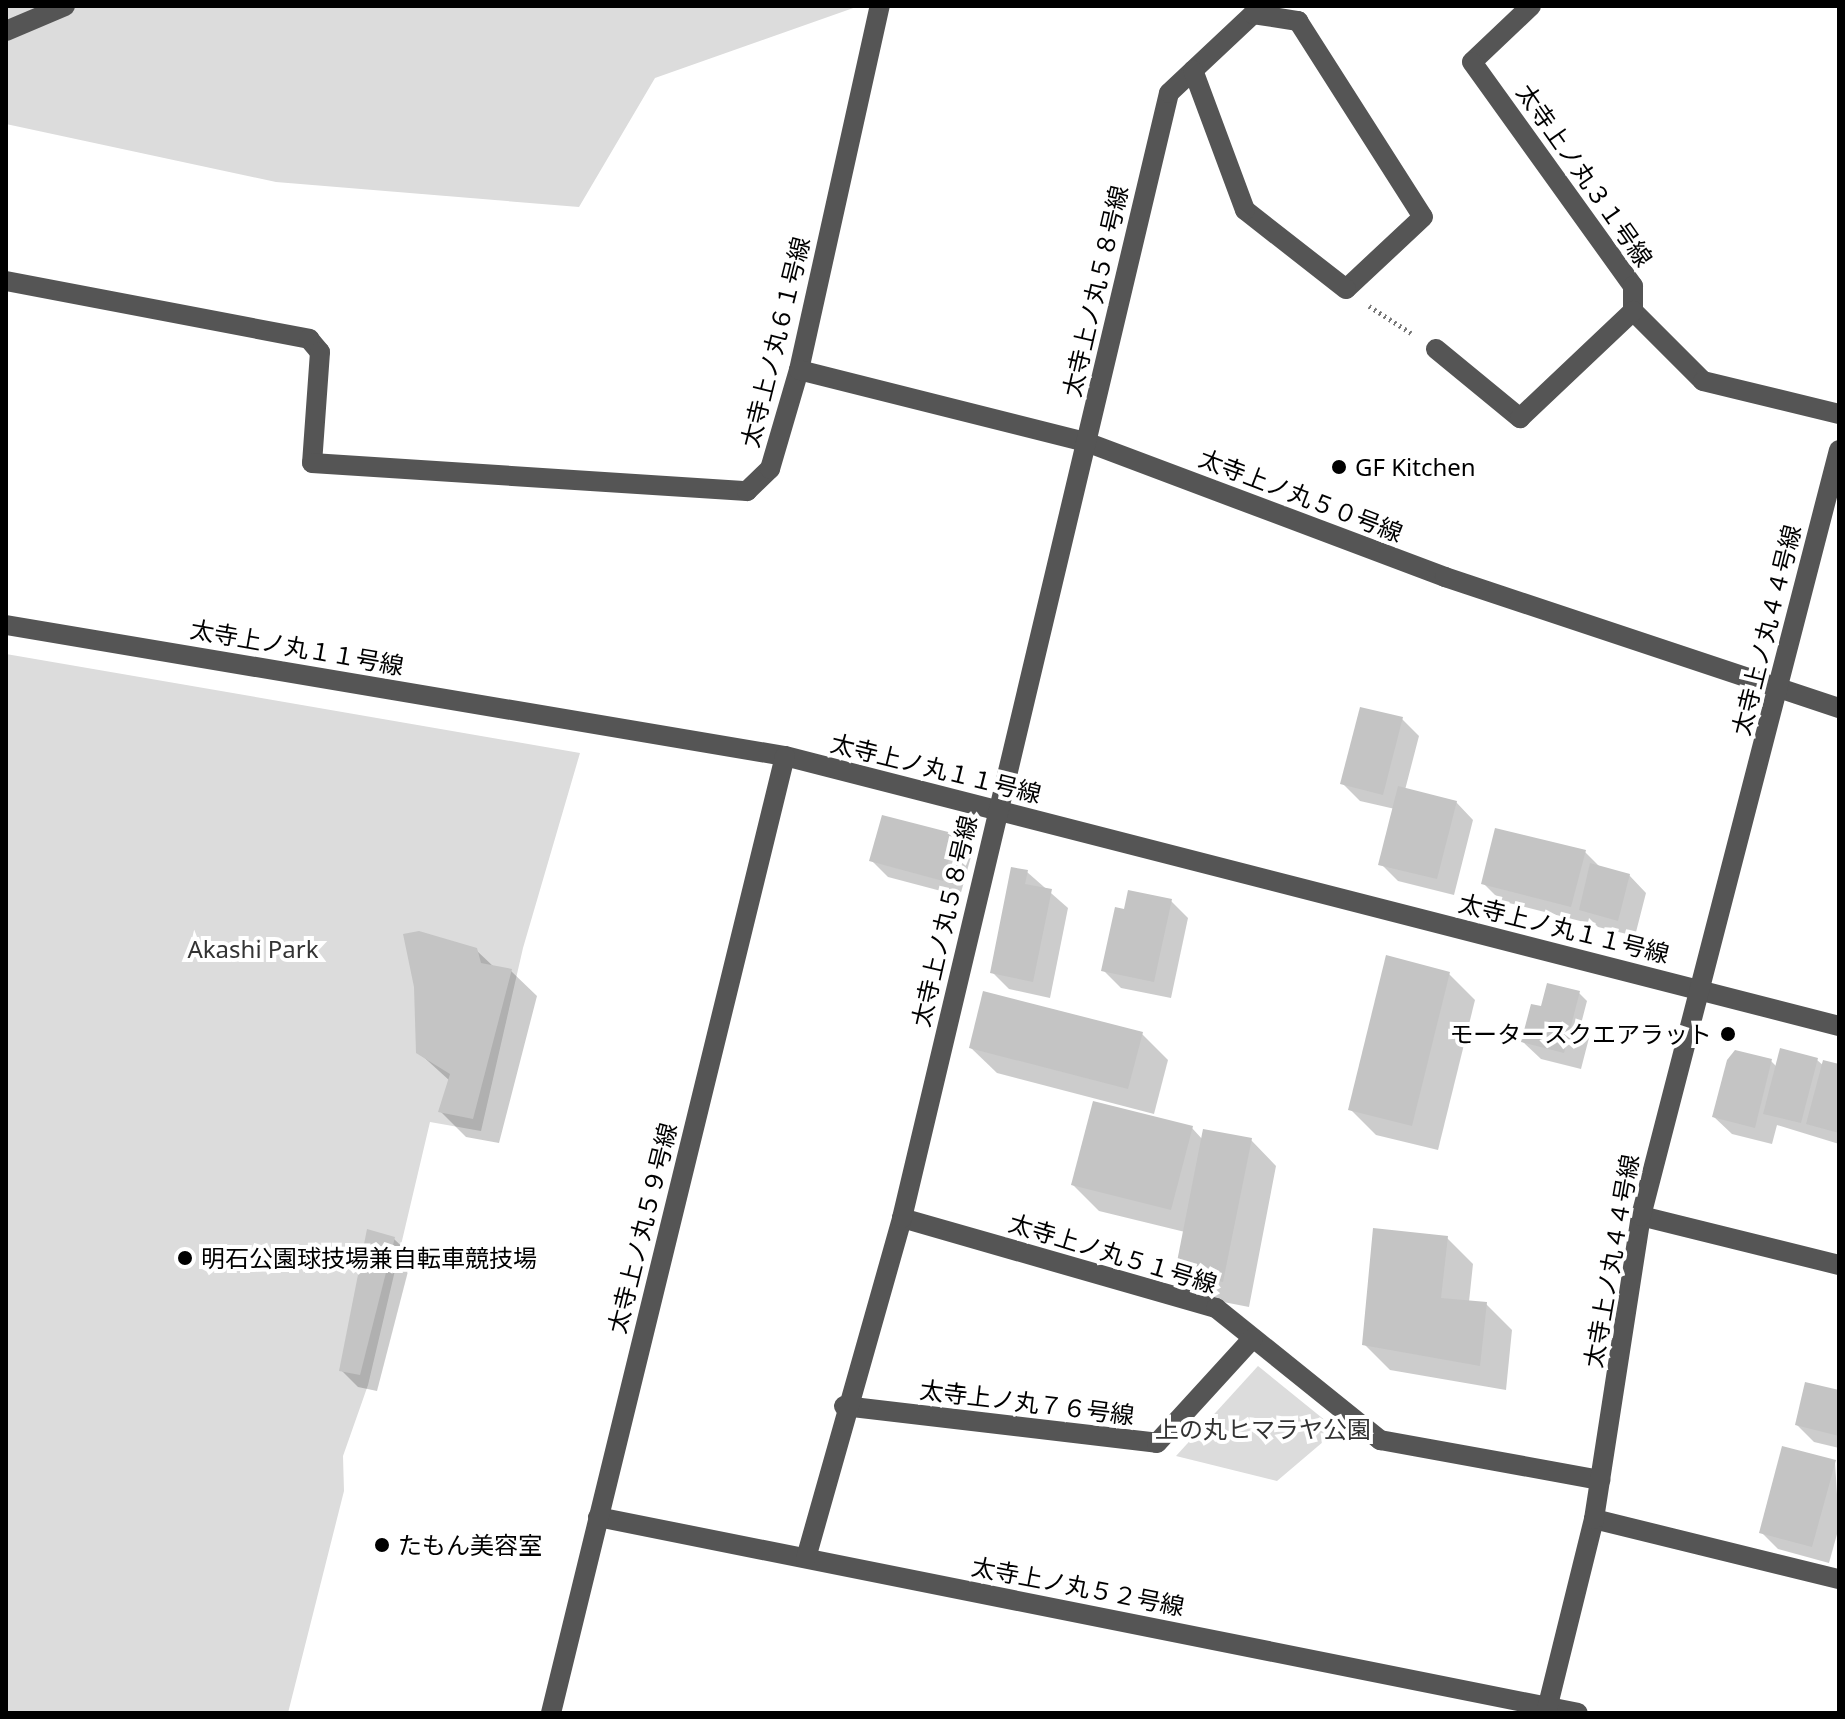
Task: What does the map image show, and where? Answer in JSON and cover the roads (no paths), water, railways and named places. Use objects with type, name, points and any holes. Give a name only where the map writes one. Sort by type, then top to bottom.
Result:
[{"type":"street","points":[[6,31],[65,6]]},
{"type":"street","name":"太寺上ノ丸６１号線","points":[[6,281],[309,339],[320,352],[312,463],[747,491],[770,469],[799,370],[880,6]]},
{"type":"street","name":"太寺上ノ丸３１号線","points":[[1531,6],[1472,62],[1633,286],[1633,311]]},
{"type":"street","name":"太寺上ノ丸５８号線","points":[[806,1558],[844,1406],[902,1218],[996,810],[1169,93],[1250,10],[1298,21],[1423,217],[1346,289],[1245,210],[1193,70]]},
{"type":"street","points":[[1436,349],[1520,418],[1633,311],[1703,381],[1839,414]]},
{"type":"street","name":"太寺上ノ丸５０号線","points":[[799,370],[1086,442],[1445,577],[1777,691],[1839,708]]},
{"type":"street","name":"太寺上ノ丸４４号線","points":[[1546,1709],[1594,1519],[1641,1216],[1839,450]]},
{"type":"street","name":"太寺上ノ丸１１号線","points":[[6,625],[785,756],[1839,1026]]},
{"type":"street","name":"太寺上ノ丸５９号線","points":[[551,1713],[785,756]]},
{"type":"street","points":[[1641,1216],[1839,1265]]},
{"type":"street","name":"太寺上ノ丸５１号線","points":[[902,1218],[1216,1308],[1380,1440],[1600,1480]]},
{"type":"street","name":"太寺上ノ丸７６号線","points":[[844,1406],[1157,1443],[1253,1338]]},
{"type":"street","name":"太寺上ノ丸５２号線","points":[[598,1517],[1578,1713]]},
{"type":"street","points":[[1594,1519],[1839,1579]]},
{"type":"place","name":"GF Kitchen","points":[[1339,467]]},
{"type":"place","name":"モータースクエアラット","points":[[1728,1034]]},
{"type":"place","name":"明石公園球技場兼自転車競技場","points":[[185,1258]]},
{"type":"place","name":"たもん美容室","points":[[382,1545]]},
{"type":"park label","name":"Akashi Park","points":[[253,949]]},
{"type":"park label","name":"上の丸ヒマラヤ公園","points":[[1263,1429]]}]
